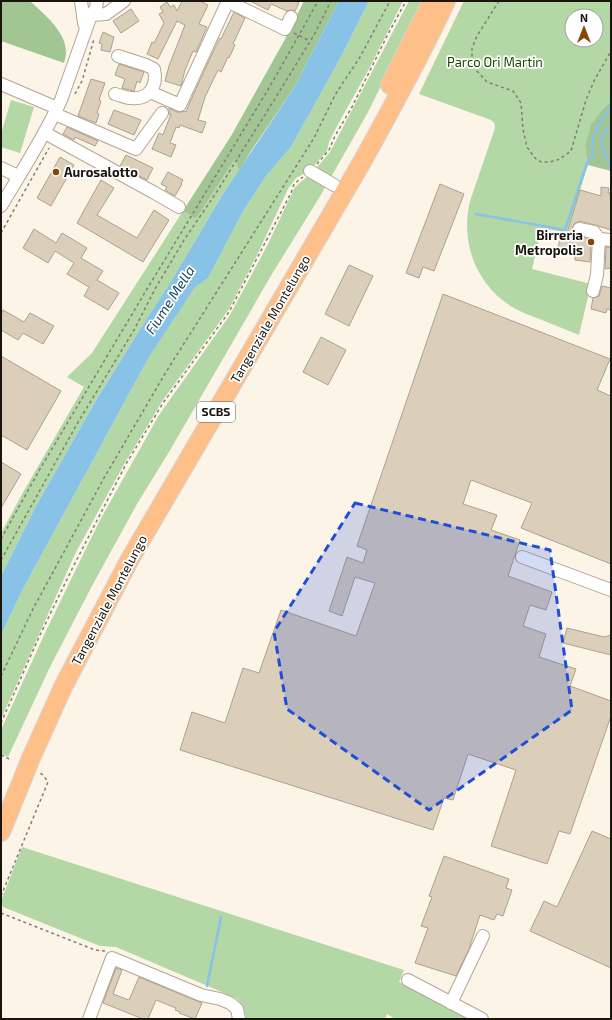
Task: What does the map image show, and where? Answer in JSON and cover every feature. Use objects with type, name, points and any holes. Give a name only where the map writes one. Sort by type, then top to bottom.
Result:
[{"type":"highway","name":"Tangenziale Montelungo","points":[[1,798],[52,682],[119,554],[334,185],[377,109],[432,1]]},
{"type":"highway","name":"Tangenziale Montelungo","points":[[1,832],[31,758],[63,687],[126,566],[362,162],[389,114],[446,1]]},
{"type":"street","points":[[81,1],[86,28]]},
{"type":"street","points":[[91,1],[91,15]]},
{"type":"street","points":[[1,206],[45,133],[56,111],[64,93],[91,15],[96,8],[97,1]]},
{"type":"street","points":[[91,15],[106,14],[124,1]]},
{"type":"street","points":[[150,92],[180,105],[228,1],[285,29],[291,17]]},
{"type":"street","points":[[115,94],[130,98],[138,98],[148,94],[154,87],[154,69],[118,56]]},
{"type":"street","points":[[6,86],[136,149],[162,113]]},
{"type":"street","points":[[45,133],[179,207]]},
{"type":"street","points":[[1,168],[18,176]]},
{"type":"street","points":[[310,171],[334,185]]},
{"type":"street","points":[[579,229],[594,232],[599,238],[611,240]]},
{"type":"street","points":[[593,291],[597,276],[599,238]]},
{"type":"street","points":[[522,558],[611,590]]},
{"type":"street","points":[[451,1002],[483,936]]},
{"type":"street","points":[[89,1019],[112,958],[201,995],[230,1003],[236,1009],[239,1019]]},
{"type":"street","points":[[408,980],[482,1019]]},
{"type":"path","points":[[1,539],[40,469],[300,35],[318,1]]},
{"type":"path","points":[[1,560],[77,424],[134,330],[155,289],[184,240],[216,193],[310,41],[330,1]]},
{"type":"path","points":[[1,676],[34,609],[104,478],[166,372],[314,138],[335,95],[360,57],[390,1]]},
{"type":"path","points":[[1,723],[39,636],[126,464],[163,403],[229,312],[291,193],[294,184],[310,171],[329,150],[334,136],[352,106],[406,1]]},
{"type":"path","points":[[499,1],[477,36],[472,48],[472,58],[477,71],[488,82],[513,91],[521,103],[523,129],[527,147],[535,158],[541,162],[560,160],[571,151],[586,100],[611,51]]},
{"type":"path","points":[[300,35],[310,41]]},
{"type":"path","points":[[1,756],[9,759]]},
{"type":"path","points":[[1,896],[48,782],[43,775],[36,771]]},
{"type":"path","points":[[1,912],[95,950]]},
{"type":"highlighted area","points":[[355,503],[550,550],[572,710],[429,810],[287,709],[274,632]]},
{"type":"green space","points":[[1,1],[30,1],[57,28],[62,36],[66,54],[64,63],[1,41]]},
{"type":"green space","points":[[304,1],[339,1],[294,88],[239,171],[235,159],[196,219],[183,211],[231,136],[284,41]]},
{"type":"green space","points":[[369,1],[403,1],[370,67],[337,126],[329,142],[327,151],[309,171],[296,178],[288,189],[257,255],[229,309],[163,400],[123,466],[75,554],[1,719],[1,635],[23,589],[149,357],[195,286],[208,278],[244,210],[266,176],[291,147],[341,57]]},
{"type":"green space","points":[[409,1],[423,1],[367,114],[319,198],[272,274],[169,452],[137,504],[50,667],[8,757],[1,754],[1,730],[45,633],[99,522],[159,415],[230,315],[268,244],[295,187],[314,171],[330,152]]},
{"type":"green space","name":"Parco Ori Martin","points":[[464,1],[611,1],[611,101],[603,109],[585,147],[588,165],[567,231],[563,232],[542,228],[532,269],[591,284],[579,335],[514,308],[501,299],[490,288],[474,262],[467,232],[467,216],[470,201],[495,129],[495,125],[491,120],[419,94]]},
{"type":"green space","points":[[11,100],[34,107],[20,153],[1,147],[1,134]]},
{"type":"green space","points":[[611,101],[611,171],[588,165],[585,147],[591,125]]},
{"type":"green space","points":[[235,159],[239,171],[223,194],[170,283],[95,402],[36,506],[1,576],[1,533],[84,387],[67,377],[92,353],[183,211],[196,219]]},
{"type":"green space","points":[[22,847],[404,970],[399,982],[468,1019],[395,1019],[387,1014],[385,1019],[246,1019],[243,1007],[236,998],[116,947],[100,946],[3,907],[1,901]]},
{"type":"water","name":"Fiume Mella","points":[[339,1],[369,1],[341,57],[291,147],[266,176],[244,210],[208,278],[195,287],[149,357],[23,589],[1,635],[1,576],[36,506],[95,402],[170,283],[223,194],[294,88]]},
{"type":"building","points":[[182,1],[200,1],[208,5],[199,24],[207,27],[196,52],[193,51],[185,70],[181,86],[165,81],[169,66],[185,25],[177,21],[158,59],[147,54],[152,42],[154,43],[164,23],[159,14],[163,12],[160,7],[167,2],[170,7],[174,5],[177,11]]},
{"type":"building","points":[[250,1],[295,1],[299,3],[295,11],[287,11],[271,4],[268,10]]},
{"type":"building","points":[[131,9],[139,21],[121,33],[113,21]]},
{"type":"building","points":[[234,12],[245,18],[233,44],[235,45],[229,58],[228,57],[221,72],[218,70],[205,97],[198,120],[206,122],[202,133],[180,125],[179,128],[176,127],[170,143],[176,145],[171,157],[152,149],[159,133],[163,135],[171,114],[169,114],[169,108],[177,112],[186,112],[213,52]]},
{"type":"building","points":[[103,32],[114,37],[110,52],[101,50],[102,44],[99,43]]},
{"type":"building","points":[[119,64],[144,72],[140,83],[137,81],[134,91],[122,88],[125,79],[115,75]]},
{"type":"building","points":[[91,79],[105,83],[99,100],[101,101],[97,113],[99,114],[96,123],[78,116]]},
{"type":"building","points":[[114,110],[141,120],[134,135],[108,124]]},
{"type":"building","points":[[67,127],[98,141],[95,146],[75,137],[74,140],[63,134]]},
{"type":"building","points":[[126,155],[153,168],[147,180],[120,166]]},
{"type":"building","points":[[60,157],[74,165],[51,206],[37,198]]},
{"type":"building","points":[[168,172],[183,180],[175,196],[165,190],[167,187],[161,184]]},
{"type":"building","points":[[101,180],[114,188],[97,215],[137,238],[154,210],[169,220],[143,262],[77,223]]},
{"type":"building","points":[[440,184],[464,194],[434,271],[423,267],[419,278],[406,273]]},
{"type":"building","points":[[601,187],[609,188],[608,193],[610,193],[611,196],[611,230],[579,221],[574,224],[572,228],[574,235],[590,239],[590,262],[575,260],[575,256],[557,252],[563,232],[567,233],[580,190],[601,196]]},
{"type":"building","points":[[34,229],[56,243],[62,233],[87,248],[81,258],[103,271],[97,280],[119,293],[108,310],[84,296],[89,287],[67,274],[74,263],[55,251],[48,263],[23,248]]},
{"type":"building","points":[[606,247],[611,247],[611,268],[605,269]]},
{"type":"building","points":[[349,265],[373,276],[349,326],[325,314]]},
{"type":"building","points":[[602,286],[611,288],[611,310],[607,309],[606,313],[591,309],[593,298],[599,296]]},
{"type":"building","points":[[443,294],[610,359],[597,390],[611,396],[611,564],[521,528],[532,503],[471,480],[463,504],[497,515],[491,530],[520,540],[508,576],[552,592],[546,610],[530,605],[523,626],[546,634],[539,657],[576,669],[570,686],[611,701],[611,716],[570,834],[559,831],[547,864],[491,846],[516,770],[468,754],[453,800],[444,798],[433,830],[180,750],[192,712],[225,723],[243,668],[259,673],[281,610],[356,636],[375,583],[355,577],[342,616],[329,611],[347,557],[363,563],[367,550],[357,546]]},
{"type":"building","points":[[3,310],[24,322],[30,313],[54,326],[43,344],[23,333],[18,340],[1,330],[1,314]]},
{"type":"building","points":[[321,337],[346,350],[328,385],[303,372]]},
{"type":"building","points":[[1,356],[61,391],[27,450],[1,435]]},
{"type":"building","points":[[1,462],[21,474],[1,508]]},
{"type":"building","points":[[567,628],[604,637],[611,635],[611,655],[563,643]]},
{"type":"building","points":[[592,831],[611,839],[611,968],[530,931],[544,901],[557,907]]},
{"type":"building","points":[[444,856],[509,879],[506,888],[512,890],[503,916],[497,914],[494,920],[480,915],[469,949],[456,976],[415,963],[428,928],[421,926],[432,897],[429,896]]},
{"type":"building","points":[[116,968],[122,970],[113,994],[129,1000],[139,977],[202,1003],[195,1019],[179,1013],[180,1012],[175,1010],[176,1008],[156,1000],[148,1019],[143,1019],[103,1003]]},
{"type":"waterway","points":[[476,214],[565,230],[587,163],[593,156],[592,149],[596,130],[611,107]]},
{"type":"waterway","points":[[611,126],[605,131],[602,142],[611,169]]},
{"type":"waterway","points":[[207,986],[221,917]]},
{"type":"place","name":"Aurosalotto","points":[[56,172]]},
{"type":"place","name":"Birreria Metropolis","points":[[591,242]]}]
